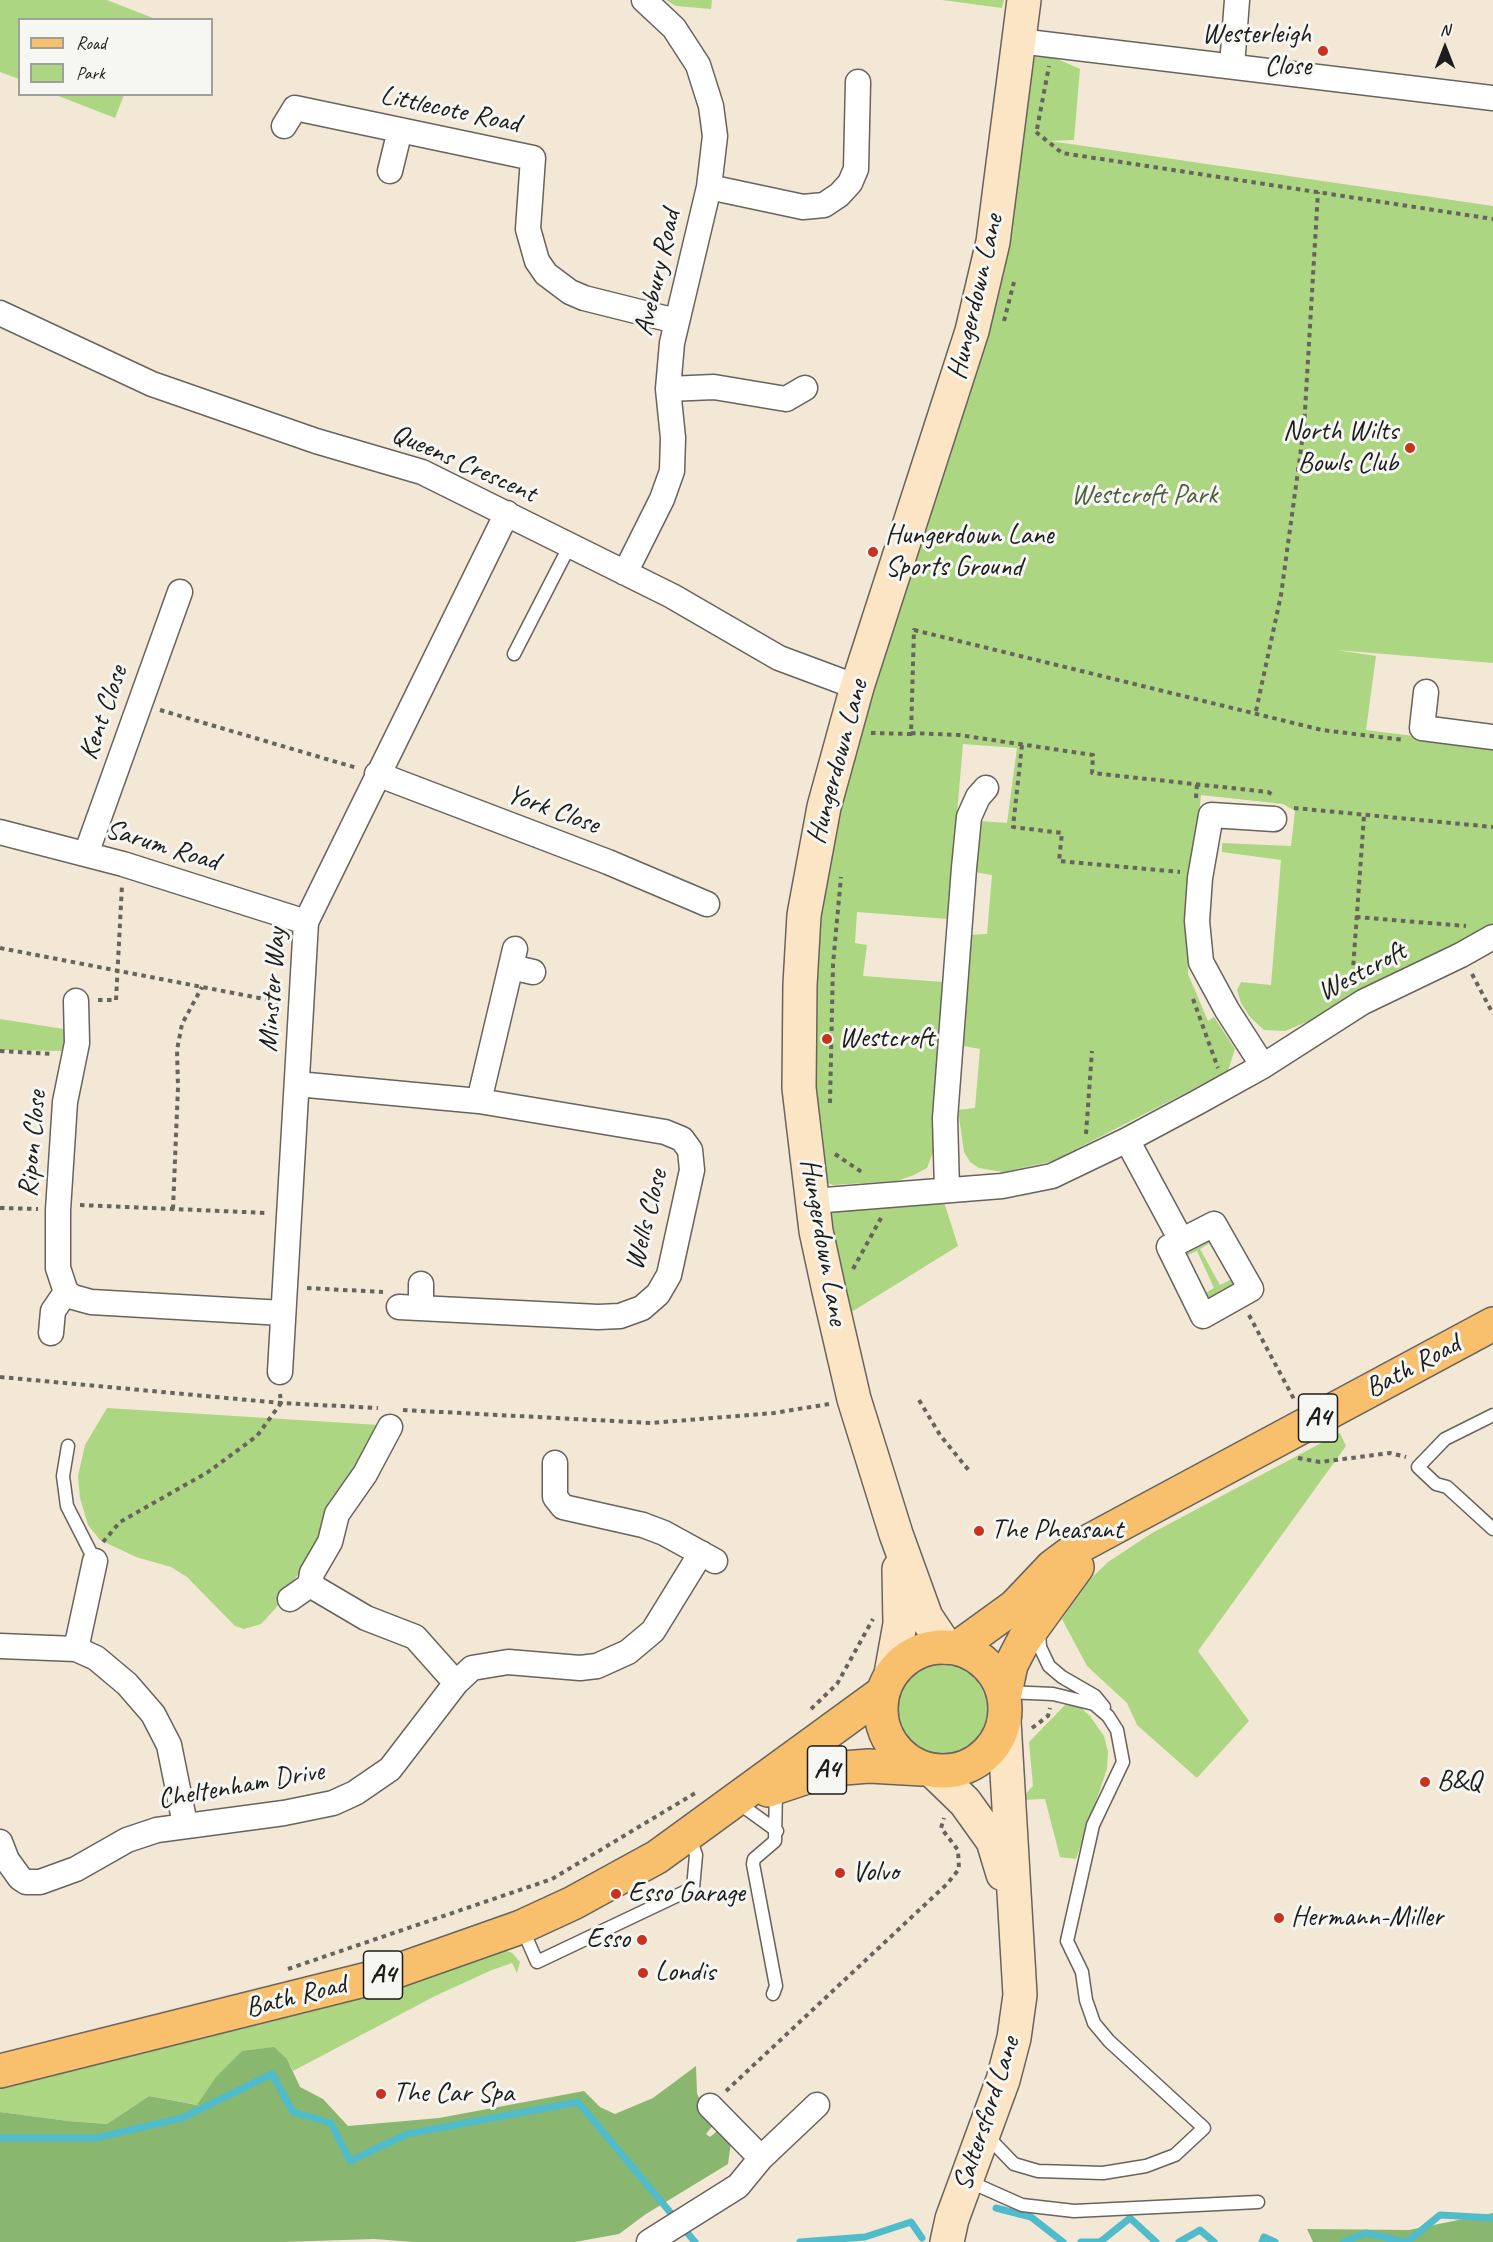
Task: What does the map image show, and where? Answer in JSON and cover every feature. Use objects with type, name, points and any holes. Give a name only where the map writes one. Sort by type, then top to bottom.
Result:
[{"type":"main road","name":"Hungerdown Lane","points":[[952,1648],[926,1617],[896,1534],[854,1400],[823,1264],[821,1200],[799,1088],[800,986],[804,915],[824,807],[857,687],[972,331],[993,242],[1024,0]]},
{"type":"main road","name":"Bath Road","points":[[952,1648],[1006,1612],[1052,1567],[1080,1546],[1493,1324]]},
{"type":"main road","name":"Bath Road","points":[[1010,1712],[1011,1665],[1044,1611],[1087,1557],[1142,1511]]},
{"type":"main road","name":"Hungerdown Lane","points":[[886,1684],[900,1624],[896,1534]]},
{"type":"main road","points":[[952,1648],[984,1663],[998,1681],[1010,1712],[998,1738],[976,1762],[955,1770],[929,1770],[896,1752],[885,1734],[880,1714],[886,1684],[905,1659],[924,1650],[952,1648]]},
{"type":"main road","name":"Bath Road","points":[[0,2071],[387,1974],[522,1927],[621,1878],[657,1857],[850,1716],[886,1684]]},
{"type":"main road","name":"Saltersford Lane","points":[[947,2242],[966,2181],[1003,2080],[1016,2021],[1020,1969],[1014,1913],[1010,1712]]},
{"type":"main road","name":"Bath Road","points":[[735,1801],[831,1769],[869,1766],[929,1770]]},
{"type":"main road","name":"Saltersford Lane","points":[[929,1770],[953,1807],[993,1841],[1014,1913]]},
{"type":"street","name":"Avebury Road","points":[[625,573],[662,499],[672,471],[673,438],[669,389],[676,321],[709,187],[716,136],[705,85],[689,48],[674,28],[644,0]]},
{"type":"street","points":[[1232,66],[1237,0]]},
{"type":"street","points":[[1019,41],[1493,98]]},
{"type":"street","points":[[709,187],[803,207],[814,207],[831,201],[846,189],[856,169],[864,97]]},
{"type":"street","name":"Littlecote Road","points":[[284,126],[295,108],[323,103],[400,130],[534,149],[528,229],[537,261],[546,274],[570,292],[584,298],[676,321]]},
{"type":"street","points":[[390,171],[400,130]]},
{"type":"street","name":"Queens Crescent","points":[[0,313],[152,384],[316,441],[404,466],[507,513],[672,596],[779,658],[857,687]]},
{"type":"street","points":[[669,389],[714,387],[797,400]]},
{"type":"street","name":"Minster Way","points":[[280,1372],[306,922],[507,513]]},
{"type":"street","name":"Kent Close","points":[[86,855],[180,591]]},
{"type":"street","points":[[1426,692],[1422,728],[1493,736]]},
{"type":"street","name":"York Close","points":[[377,774],[608,862],[693,905]]},
{"type":"street","points":[[947,1189],[945,1118],[964,868],[969,817],[978,797],[986,788]]},
{"type":"street","points":[[1263,1066],[1227,1010],[1201,962],[1197,921],[1200,878],[1211,815],[1279,807]]},
{"type":"street","name":"Sarum Road","points":[[0,832],[123,864],[306,922]]},
{"type":"street","name":"Westcroft","points":[[821,1200],[1002,1186],[1052,1176],[1127,1140],[1263,1066],[1350,1010],[1493,937]]},
{"type":"street","points":[[479,1101],[520,963]]},
{"type":"street","name":"Ripon Close","points":[[66,1292],[58,1268],[58,1207],[65,1102],[74,1055],[76,1000]]},
{"type":"street","name":"Wells Close","points":[[297,1084],[479,1101],[665,1132],[700,1148],[692,1170],[669,1275],[658,1294],[642,1308],[620,1316],[598,1317],[414,1300]]},
{"type":"street","points":[[1127,1140],[1181,1240]]},
{"type":"street","points":[[1214,1224],[1251,1289],[1203,1316],[1169,1247],[1181,1240],[1214,1224]]},
{"type":"street","points":[[51,1333],[53,1311],[66,1292],[73,1297],[91,1302],[283,1313]]},
{"type":"street","points":[[290,1599],[310,1585],[312,1573],[330,1542],[336,1514],[365,1474],[393,1415]]},
{"type":"street","name":"Cheltenham Drive","points":[[0,1842],[7,1860],[20,1878],[26,1882],[40,1882],[76,1869],[127,1840],[185,1824],[309,1809],[333,1803],[377,1780],[403,1756],[456,1683],[472,1668],[489,1663],[528,1662],[580,1668],[597,1666],[615,1659],[642,1642],[653,1631],[708,1557],[664,1533],[643,1525],[563,1507],[555,1497],[555,1463]]},
{"type":"street","points":[[76,1649],[95,1561]]},
{"type":"street","points":[[310,1585],[366,1618],[415,1636],[456,1683]]},
{"type":"street","points":[[0,1646],[76,1649],[96,1658],[111,1669],[153,1714],[169,1745],[185,1824]]},
{"type":"street","points":[[652,2241],[738,2186],[761,2158],[817,2105]]},
{"type":"street","points":[[710,2106],[761,2158]]},
{"type":"lane","points":[[514,654],[570,545]]},
{"type":"lane","points":[[1493,1415],[1445,1439],[1418,1467],[1436,1484],[1447,1487],[1493,1529]]},
{"type":"lane","points":[[68,1446],[63,1476],[67,1506],[95,1561]]},
{"type":"lane","points":[[984,2133],[1014,2164],[1038,2172],[1102,2173],[1146,2166],[1175,2155],[1204,2128],[1109,2041],[1094,2023],[1082,1972],[1067,1941],[1093,1825],[1123,1762],[1117,1730],[1109,1712],[1095,1696],[1062,1677],[1049,1666],[1040,1647],[1044,1611]]},
{"type":"lane","points":[[1010,1712],[1053,1694],[1094,1704],[1108,1716],[1117,1730]]},
{"type":"lane","points":[[773,1995],[776,1986],[753,1864],[754,1858],[775,1840],[777,1831],[776,1787]]},
{"type":"lane","points":[[735,1801],[777,1831]]},
{"type":"lane","points":[[522,1927],[537,1962],[693,1888],[696,1855],[689,1834]]},
{"type":"lane","points":[[966,2181],[1022,2205],[1074,2211],[1258,2202]]},
{"type":"path","points":[[1035,141],[1053,45]]},
{"type":"path","points":[[1036,132],[1062,153],[1493,219]]},
{"type":"path","points":[[1256,711],[1281,595],[1304,427],[1318,192]]},
{"type":"path","points":[[1003,325],[1016,271]]},
{"type":"path","points":[[911,733],[914,630],[1322,730],[1414,742]]},
{"type":"path","points":[[139,704],[377,774]]},
{"type":"path","points":[[868,744],[873,722]]},
{"type":"path","points":[[871,733],[959,735],[1093,755],[1092,773],[1268,792],[1279,807],[1493,827]]},
{"type":"path","points":[[1022,745],[1013,827],[1062,833],[1059,861],[1190,873]]},
{"type":"path","points":[[1350,1010],[1364,816]]},
{"type":"path","points":[[76,1000],[116,1000],[123,864]]},
{"type":"path","points":[[830,1113],[833,964],[841,874]]},
{"type":"path","points":[[1356,917],[1470,927]]},
{"type":"path","points":[[0,948],[301,1006]]},
{"type":"path","points":[[1461,955],[1493,1014]]},
{"type":"path","points":[[173,1209],[177,1050],[182,1024],[202,987]]},
{"type":"path","points":[[0,1051],[74,1055]]},
{"type":"path","points":[[1084,1161],[1092,1051]]},
{"type":"path","points":[[821,1200],[829,1151]]},
{"type":"path","points":[[848,1277],[895,1194]]},
{"type":"path","points":[[0,1208],[173,1209],[289,1214]]},
{"type":"path","points":[[285,1287],[388,1292],[414,1300]]},
{"type":"path","points":[[1239,1296],[1299,1408]]},
{"type":"path","points":[[0,1377],[393,1415],[651,1422],[774,1413],[854,1400]]},
{"type":"path","points":[[919,1400],[940,1435],[971,1473]]},
{"type":"path","points":[[95,1561],[100,1546],[120,1522],[234,1455],[257,1436],[281,1403]]},
{"type":"path","points":[[1290,1455],[1320,1462],[1399,1454],[1418,1467]]},
{"type":"path","points":[[803,1717],[837,1684],[873,1619],[900,1624]]},
{"type":"path","points":[[837,1684],[850,1716]]},
{"type":"path","points":[[1010,1712],[1036,1723],[1048,1716],[1053,1694]]},
{"type":"path","points":[[283,1971],[552,1879],[700,1790]]},
{"type":"path","points":[[710,2106],[947,1884],[959,1869],[958,1850],[941,1828],[944,1816],[953,1807]]},
{"type":"green space","points":[[0,0],[107,0],[153,18],[18,18],[18,79],[0,72]]},
{"type":"green space","points":[[666,0],[712,0],[711,9],[676,6]]},
{"type":"green space","points":[[942,0],[1004,0],[1002,8]]},
{"type":"green space","name":"Westcroft Park","points":[[1046,54],[1080,69],[1074,140],[1050,141],[1493,206],[1493,663],[1336,650],[1376,656],[1366,730],[1493,746],[1493,928],[1309,1021],[1285,1031],[1264,1030],[1250,1017],[1241,1003],[1237,990],[1241,982],[1271,985],[1281,860],[1222,852],[1222,843],[1291,846],[1295,811],[1283,804],[1201,795],[1188,933],[1188,974],[1208,1021],[1214,1017],[1235,1049],[1228,1071],[1053,1161],[1003,1172],[979,1168],[970,1162],[964,1152],[958,1110],[975,1108],[980,1049],[958,1045],[968,935],[987,934],[992,875],[975,872],[981,821],[1007,823],[1017,748],[963,744],[948,919],[857,912],[855,943],[867,945],[863,976],[943,982],[933,1152],[927,1168],[897,1181],[833,1185],[826,1182],[811,1065],[821,892],[847,761],[1000,290],[1031,66],[1035,57]]},
{"type":"green space","points":[[59,96],[124,96],[115,118]]},
{"type":"green space","points":[[0,1019],[64,1029],[69,1042],[66,1051],[0,1050]]},
{"type":"green space","points":[[944,1202],[958,1246],[845,1316],[827,1213],[834,1208]]},
{"type":"green space","points":[[1207,1238],[1212,1242],[1200,1249],[1220,1285],[1234,1278],[1231,1288],[1208,1300],[1200,1296],[1214,1288],[1197,1251],[1183,1257],[1183,1252]]},
{"type":"green space","points":[[107,1408],[395,1426],[276,1608],[261,1624],[244,1629],[235,1626],[187,1577],[171,1567],[136,1557],[100,1540],[88,1525],[80,1498],[78,1476],[85,1445]]},
{"type":"green space","points":[[1340,1433],[1346,1446],[1198,1651],[1249,1721],[1197,1778],[1137,1725],[1127,1703],[1087,1666],[1062,1619],[1087,1582],[1108,1562],[1152,1533]]},
{"type":"green space","points":[[941,1664],[959,1667],[974,1677],[984,1692],[987,1710],[984,1728],[974,1743],[959,1753],[941,1756],[923,1753],[908,1743],[898,1728],[895,1710],[898,1692],[908,1677],[923,1667]]},
{"type":"green space","points":[[1065,1705],[1080,1707],[1090,1716],[1104,1736],[1108,1752],[1107,1769],[1076,1859],[1060,1857],[1045,1799],[1020,1800],[1033,1786],[1029,1742]]},
{"type":"green space","points":[[497,1947],[512,1953],[520,1962],[517,1973],[512,1963],[492,1970],[437,1995],[293,2071],[287,2059],[215,2078],[198,2105],[149,2096],[107,2124],[0,2112],[0,2082]]},
{"type":"green space","points":[[274,2047],[287,2059],[300,2087],[323,2099],[348,2126],[439,2118],[584,2091],[600,2107],[615,2114],[653,2098],[696,2066],[697,2093],[707,2117],[714,2124],[706,2134],[710,2137],[721,2128],[731,2142],[728,2164],[646,2214],[619,2234],[575,2242],[414,2242],[374,2239],[282,2242],[0,2242],[0,2112],[107,2124],[149,2096],[197,2105],[215,2078],[242,2051]]},
{"type":"green space","points":[[1493,2213],[1493,2242],[1313,2242],[1307,2229],[1409,2230]]},
{"type":"waterway","points":[[0,2138],[96,2138],[182,2118],[272,2074],[293,2112],[331,2123],[350,2161],[407,2134],[578,2102],[695,2242]]},
{"type":"waterway","points":[[996,2208],[1031,2217],[1063,2242]]},
{"type":"waterway","points":[[1407,2242],[1440,2215],[1493,2218]]},
{"type":"waterway","points":[[1081,2242],[1100,2242],[1130,2218],[1156,2242]]},
{"type":"waterway","points":[[800,2242],[865,2237],[911,2222],[922,2238]]},
{"type":"waterway","points":[[1179,2242],[1200,2230],[1214,2242]]},
{"type":"waterway","points":[[1344,2242],[1366,2233],[1405,2242]]},
{"type":"waterway","points":[[1262,2242],[1264,2237],[1275,2242]]},
{"type":"place","name":"Westerleigh Close","points":[[1323,51]]},
{"type":"place","name":"North Wilts Bowls Club","points":[[1410,448]]},
{"type":"place","name":"Hungerdown Lane Sports Ground","points":[[873,552]]},
{"type":"place","name":"Westcroft","points":[[827,1039]]},
{"type":"place","name":"The Pheasant","points":[[979,1531]]},
{"type":"place","name":"B&Q","points":[[1425,1782]]},
{"type":"place","name":"Volvo","points":[[840,1873]]},
{"type":"place","name":"Esso Garage","points":[[616,1894]]},
{"type":"place","name":"Hermann-Miller","points":[[1279,1918]]},
{"type":"place","name":"Esso","points":[[642,1940]]},
{"type":"place","name":"Londis","points":[[643,1973]]},
{"type":"place","name":"The Car Spa","points":[[381,2094]]}]
